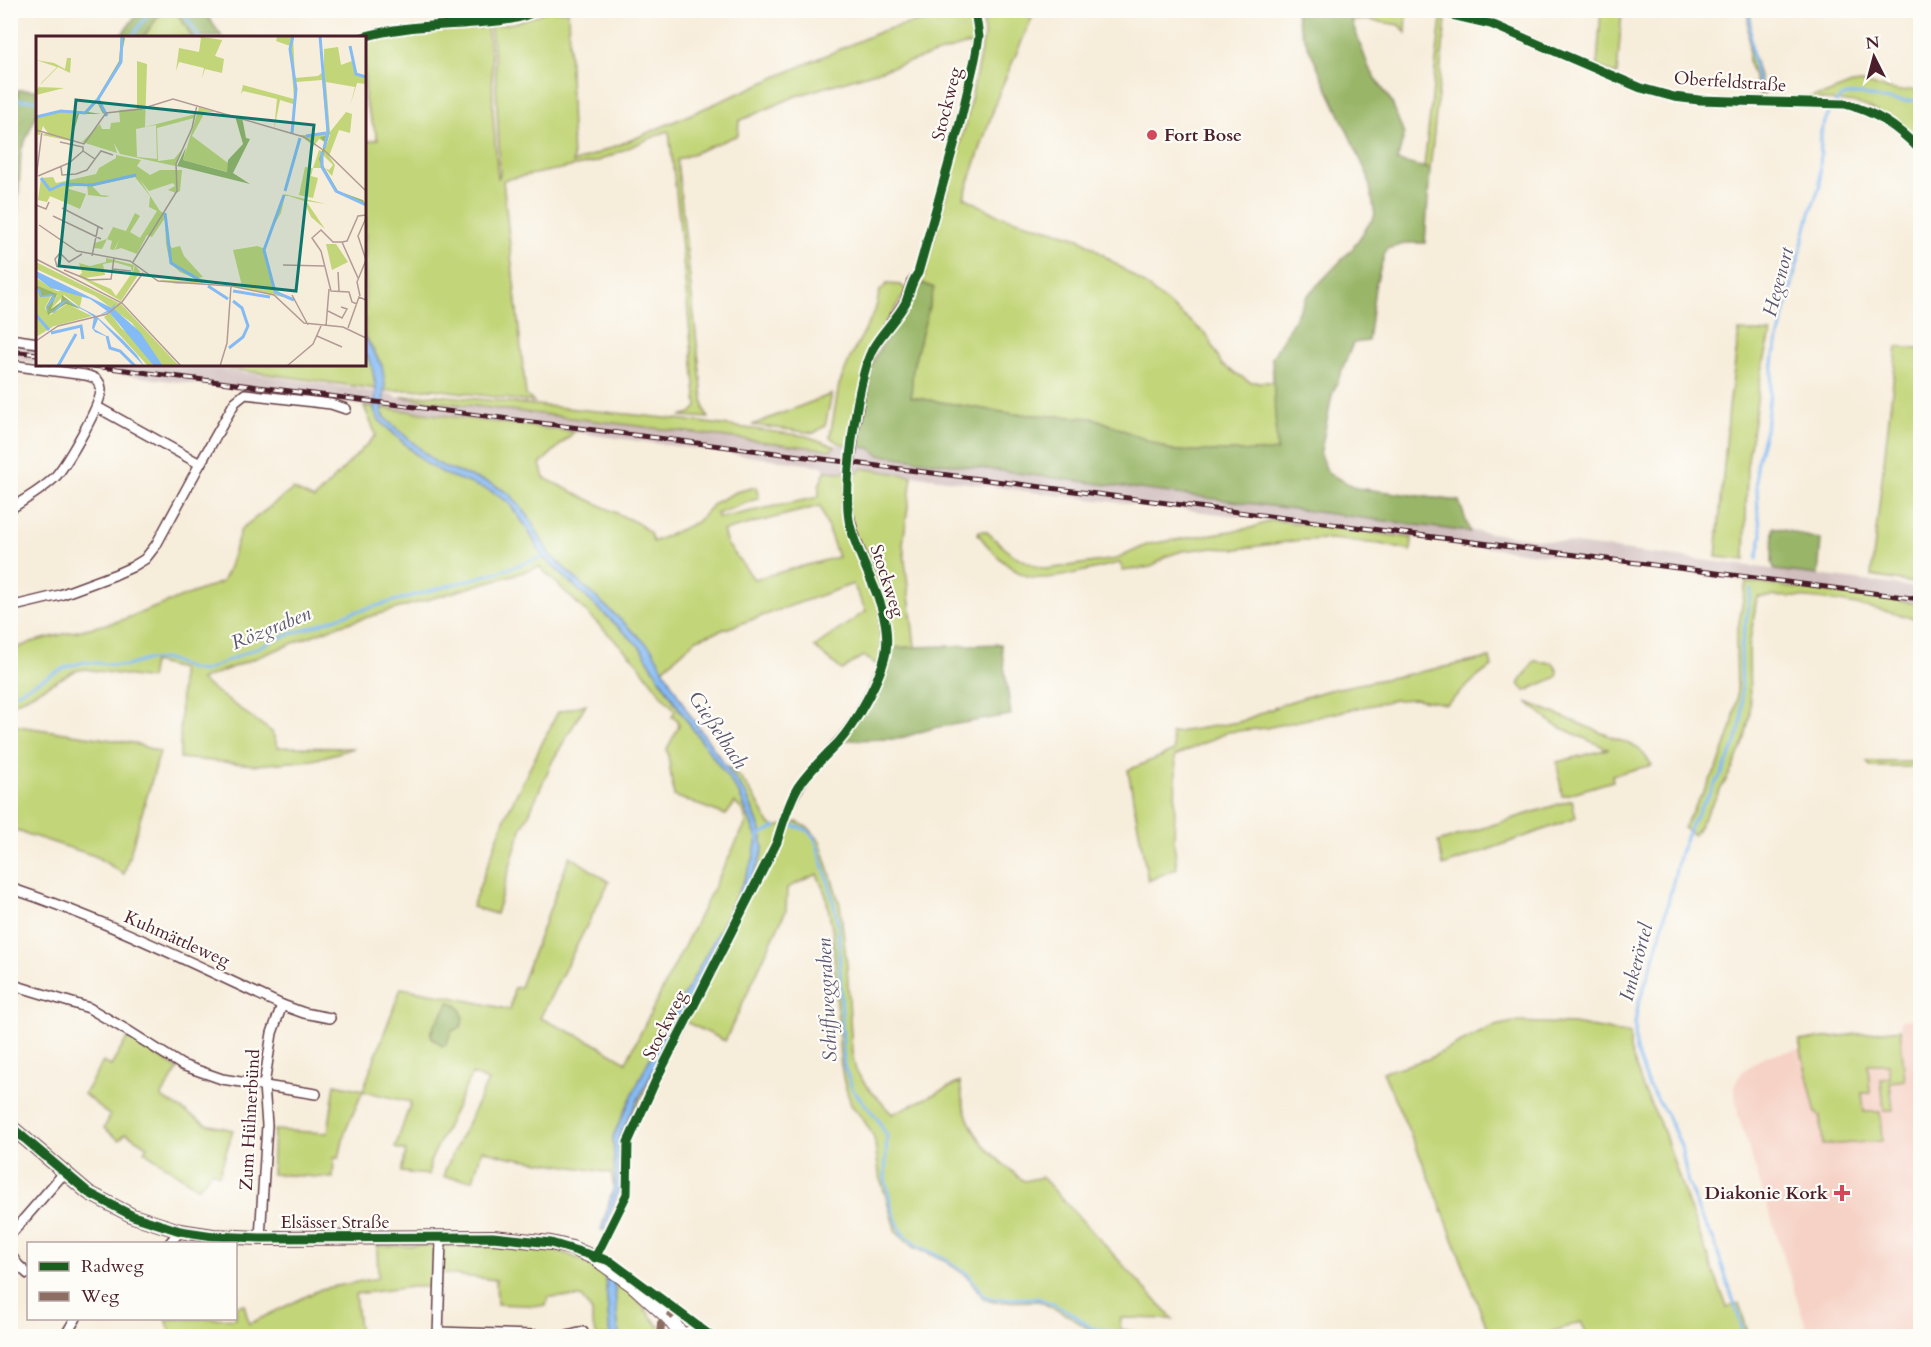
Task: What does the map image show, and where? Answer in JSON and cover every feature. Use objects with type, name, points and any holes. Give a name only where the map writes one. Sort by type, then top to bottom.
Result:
[{"type":"street","points":[[366,36],[383,30],[499,22],[526,16],[538,10]]},
{"type":"street","name":"Stockweg","points":[[596,1258],[627,1194],[628,1142],[656,1080],[777,842],[787,809],[799,786],[857,717],[875,682],[883,659],[885,622],[850,526],[847,492],[854,430],[864,373],[872,350],[905,302],[912,281],[918,273],[959,127],[975,59],[979,37],[975,10]]},
{"type":"street","name":"Oberfeldstraße","points":[[1430,10],[1491,24],[1641,88],[1674,97],[1699,100],[1829,103],[1862,108],[1890,122],[1920,150]]},
{"type":"street","points":[[10,339],[36,343]]},
{"type":"street","points":[[10,365],[94,377],[101,389],[97,407],[55,477],[10,509]]},
{"type":"street","points":[[10,607],[60,595],[123,571],[145,559],[156,545],[235,402],[245,394],[331,404],[346,409]]},
{"type":"street","points":[[97,407],[200,464]]},
{"type":"street","name":"Kuhmättleweg","points":[[10,888],[50,901],[90,918],[282,1005],[304,1013],[330,1018]]},
{"type":"street","points":[[10,984],[89,1008],[182,1065],[222,1079],[316,1094]]},
{"type":"street","name":"Zum Hühnerbünd","points":[[260,1238],[267,1125],[264,1085],[272,1033],[282,1005]]},
{"type":"street","name":"Elsässer Straße","points":[[10,1125],[88,1193],[125,1212],[180,1231],[213,1236],[260,1238],[493,1237],[523,1239],[572,1248],[596,1258],[633,1285],[668,1317],[684,1336]]},
{"type":"street","points":[[10,1235],[64,1173]]},
{"type":"street","points":[[171,1242],[180,1231]]},
{"type":"street","points":[[441,1239],[438,1334],[565,1336],[583,1332]]},
{"type":"street","points":[[10,1254],[27,1273]]},
{"type":"street","points":[[65,1336],[75,1320]]},
{"type":"shaded area","points":[[10,339],[36,343],[36,363],[11,360]]},
{"type":"shaded area","points":[[55,366],[199,366],[390,394],[397,397],[831,450],[837,445],[869,448],[879,455],[1920,588],[1920,604],[1300,523],[1055,495],[861,468],[859,473],[825,471],[822,466]]},
{"type":"shaded area","name":"Diakonie Kork","points":[[1920,1018],[1920,1336],[1809,1336],[1738,1115],[1734,1087],[1741,1072],[1765,1056],[1800,1049],[1799,1041],[1900,1029],[1900,1020]]},
{"type":"green space","points":[[140,10],[162,11],[144,36],[121,36]]},
{"type":"green space","points":[[163,10],[176,11],[191,36],[144,36]]},
{"type":"green space","points":[[176,11],[204,11],[221,36],[191,36]]},
{"type":"green space","points":[[547,11],[568,11],[573,163],[884,30],[949,14],[972,12],[976,35],[974,49],[968,44],[796,96],[739,121],[738,135],[677,160],[704,408],[708,418],[680,416],[691,413],[697,407],[679,218],[669,132],[667,131],[596,162],[503,180],[526,395],[534,402],[433,389],[383,391],[382,366],[366,337],[366,142],[378,139],[366,105],[366,38],[381,34],[487,27],[492,62],[498,179],[500,174],[495,63],[490,26],[514,23]]},
{"type":"green space","points":[[983,11],[1035,11],[999,93],[964,197],[998,215],[1079,238],[1143,283],[1207,335],[1222,365],[1250,382],[1274,382],[1278,452],[1173,451],[1094,418],[1014,414],[910,397],[913,367],[933,288],[922,283],[967,118],[984,36]]},
{"type":"green space","points":[[1295,11],[1348,11],[1369,68],[1392,103],[1404,135],[1397,161],[1430,169],[1425,243],[1408,243],[1386,249],[1375,287],[1368,341],[1353,343],[1332,395],[1320,455],[1328,473],[1356,488],[1459,501],[1470,532],[879,455],[869,448],[858,447],[865,385],[876,355],[922,283],[934,288],[913,367],[911,397],[1014,414],[1094,418],[1173,451],[1277,451],[1272,358],[1307,296],[1353,248],[1375,215],[1368,176],[1301,31]]},
{"type":"green space","points":[[1348,11],[1407,11],[1406,33],[1400,25],[1368,20],[1352,21]]},
{"type":"green space","points":[[1601,11],[1622,11],[1617,75],[1597,66]]},
{"type":"green space","points":[[1748,11],[1751,11],[1751,48],[1764,94],[1761,99],[1749,62]]},
{"type":"green space","points":[[1441,19],[1446,19],[1430,169],[1424,167]]},
{"type":"green space","points":[[1861,83],[1899,91],[1920,89],[1920,145],[1904,130],[1877,111],[1848,102],[1793,99],[1824,95],[1852,84]]},
{"type":"green space","points":[[11,90],[19,90],[14,106],[16,142],[11,174]]},
{"type":"green space","points":[[19,90],[36,90],[36,115],[21,151],[15,251],[11,267],[11,174],[16,142],[14,106]]},
{"type":"green space","points":[[887,284],[901,285],[906,290],[877,337],[851,445],[842,444],[830,437],[839,385],[850,358],[875,311],[880,291]]},
{"type":"green space","points":[[1739,331],[1771,333],[1761,375],[1747,466],[1745,560],[1716,557],[1729,408]]},
{"type":"green space","points":[[1897,347],[1920,349],[1920,584],[1871,576]]},
{"type":"green space","points":[[366,354],[372,366],[376,389],[210,366],[366,366]]},
{"type":"green space","points":[[832,394],[825,426],[814,433],[752,425]]},
{"type":"green space","points":[[436,395],[676,419],[806,436],[835,446],[831,450],[401,397]]},
{"type":"green space","points":[[364,406],[376,407],[379,420],[416,455],[491,491],[508,502],[525,525],[543,557],[640,647],[679,709],[739,793],[757,838],[751,866],[716,938],[647,1064],[613,1136],[614,1188],[611,1173],[509,1157],[482,1150],[473,1180],[444,1177],[445,1170],[488,1081],[472,1074],[430,1162],[429,1175],[401,1172],[406,1151],[395,1148],[411,1102],[363,1091],[345,1132],[339,1158],[334,1158],[333,1178],[272,1174],[274,1130],[328,1133],[335,1084],[363,1090],[401,988],[510,1010],[514,988],[520,987],[570,856],[609,882],[540,1018],[592,1042],[626,1062],[746,823],[744,812],[735,803],[726,815],[674,796],[667,749],[679,726],[677,719],[672,717],[675,710],[636,661],[540,567],[334,627],[200,680],[272,732],[278,747],[354,748],[313,760],[256,765],[180,758],[181,669],[153,662],[150,679],[85,669],[75,671],[11,705],[11,650],[35,641],[119,621],[222,582],[241,529],[293,489],[314,499],[376,435]],"holes":[[[447,1006],[462,1017],[461,1027],[452,1030],[447,1042],[435,1041],[431,1036],[431,1030]]]},
{"type":"green space","points":[[383,408],[574,432],[540,464],[544,478],[639,524],[650,533],[653,542],[697,522],[714,503],[736,492],[756,487],[759,498],[717,514],[719,518],[819,497],[819,486],[825,471],[858,473],[861,468],[912,476],[903,544],[915,647],[890,648],[883,668],[863,656],[842,670],[814,647],[866,611],[853,584],[697,639],[663,669],[652,649],[550,555],[528,516],[510,494],[492,484],[435,462],[382,413]],"holes":[[[820,506],[838,557],[754,579],[727,544],[723,531]]]},
{"type":"green space","points":[[1273,520],[1412,538],[1411,551],[1380,544],[1331,539],[1300,540],[1238,549],[1207,548],[1182,551],[1167,556],[1151,567],[1123,571],[1120,563],[1066,575],[1037,578],[1011,568],[978,534],[979,531],[986,531],[1011,554],[1035,566],[1047,569],[1116,559],[1149,544],[1251,528]]},
{"type":"green space","points":[[1773,527],[1821,540],[1818,575],[1775,570],[1772,563]]},
{"type":"green space","points":[[1746,582],[1920,604],[1920,629],[1915,619],[1856,605],[1797,597],[1757,597],[1749,647],[1750,715],[1745,738],[1732,770],[1694,835],[1683,828],[1719,764],[1732,726],[1737,699],[1736,640]]},
{"type":"green space","points":[[1001,644],[1011,715],[933,728],[898,739],[842,740],[890,648]]},
{"type":"green space","points":[[1490,658],[1492,667],[1479,675],[1446,704],[1417,699],[1395,700],[1266,728],[1228,732],[1175,756],[1174,843],[1177,868],[1148,881],[1128,770],[1174,751],[1171,733],[1239,722],[1289,702],[1329,690]]},
{"type":"green space","points":[[1534,661],[1553,663],[1558,671],[1557,677],[1525,691],[1519,684]]},
{"type":"green space","points":[[1527,702],[1639,748],[1652,765],[1612,775],[1613,781],[1562,796],[1557,762],[1608,749],[1553,724]]},
{"type":"green space","points":[[586,704],[553,760],[521,829],[496,914],[472,907],[506,815],[558,712]]},
{"type":"green space","points":[[11,725],[133,743],[160,752],[124,874],[95,856],[11,829]]},
{"type":"green space","points":[[1867,762],[1920,762],[1920,767],[1871,767]]},
{"type":"green space","points":[[723,763],[744,782],[769,824],[776,827],[797,822],[809,828],[820,841],[840,905],[847,965],[852,1053],[856,1071],[866,1085],[892,1114],[960,1082],[969,1121],[981,1142],[1024,1181],[1042,1177],[1173,1319],[1121,1318],[1120,1329],[1151,1336],[1125,1336],[1091,1331],[1071,1317],[1039,1301],[994,1302],[984,1299],[968,1277],[940,1258],[913,1247],[896,1232],[879,1173],[874,1137],[851,1105],[844,1082],[840,1059],[833,934],[826,896],[817,874],[787,888],[786,910],[725,1041],[684,1021],[654,1073],[631,1120],[623,1142],[623,1191],[620,1190],[619,1137],[734,912],[763,850],[761,831],[747,796]]},
{"type":"green space","points":[[1572,800],[1576,818],[1443,866],[1438,842]]},
{"type":"green space","points":[[450,1002],[460,1009],[462,1023],[461,1027],[452,1031],[446,1045],[442,1046],[431,1036],[436,1023]]},
{"type":"green space","points":[[1513,1022],[1573,1024],[1630,1034],[1630,1049],[1643,1088],[1664,1132],[1685,1196],[1727,1307],[1739,1304],[1749,1336],[1588,1336],[1581,1322],[1540,1336],[1490,1336],[1433,1186],[1383,1072],[1428,1059],[1491,1027]]},
{"type":"green space","points":[[1900,1029],[1905,1080],[1890,1082],[1893,1111],[1884,1111],[1881,1079],[1890,1078],[1888,1064],[1868,1064],[1870,1093],[1862,1093],[1864,1112],[1880,1112],[1882,1141],[1823,1145],[1820,1116],[1816,1114],[1799,1041]]},
{"type":"green space","points":[[128,1037],[178,1069],[161,1097],[206,1124],[233,1130],[219,1175],[212,1171],[198,1188],[144,1151],[147,1146],[126,1133],[119,1140],[104,1128],[110,1116],[84,1094],[103,1062],[111,1066]]},
{"type":"green space","points":[[377,1246],[515,1246],[542,1248],[567,1254],[605,1274],[610,1336],[597,1336],[592,1324],[592,1312],[581,1297],[548,1297],[546,1306],[497,1304],[496,1280],[439,1273],[438,1287],[412,1287],[355,1294],[360,1336],[172,1336],[166,1320],[237,1320],[237,1306],[244,1304],[249,1324],[321,1289],[378,1278]]},
{"type":"green space","points":[[614,1280],[627,1288],[659,1326],[658,1336],[619,1336]]},
{"type":"water","points":[[366,338],[382,366],[385,385],[382,413],[386,419],[435,462],[492,484],[510,494],[528,516],[550,555],[652,649],[688,712],[747,796],[761,831],[763,850],[758,865],[619,1137],[620,1187],[605,1230],[601,1230],[615,1183],[613,1137],[647,1064],[731,908],[753,860],[757,838],[739,793],[685,718],[640,647],[543,557],[525,525],[508,502],[491,491],[447,475],[427,464],[379,420],[374,411],[376,389],[372,366],[366,354]]},
{"type":"water","points":[[605,1274],[614,1280],[619,1336],[610,1336]]},
{"type":"waterway","name":"Rözgraben","points":[[132,36],[151,10]]},
{"type":"waterway","name":"Gießelbach","points":[[182,10],[198,36]]},
{"type":"waterway","points":[[1750,10],[1752,51],[1761,92]]},
{"type":"waterway","name":"Hegenort","points":[[1757,559],[1762,535],[1758,513],[1756,465],[1766,429],[1774,355],[1810,213],[1820,185],[1821,131],[1831,109],[1840,98],[1847,95],[1860,94],[1880,99],[1906,101],[1920,100]]},
{"type":"waterway","name":"Rözgraben","points":[[10,100],[36,100]]},
{"type":"waterway","name":"Rözgraben","points":[[10,696],[66,667],[85,662],[127,666],[146,660],[168,659],[190,669],[204,671],[277,639],[351,613],[543,557]]},
{"type":"waterway","name":"Imkerörtel","points":[[1745,1336],[1714,1241],[1700,1215],[1688,1183],[1681,1146],[1667,1115],[1648,1085],[1636,1051],[1635,1024],[1638,1005],[1656,952],[1680,853],[1692,822],[1722,773],[1736,743],[1742,718],[1741,648],[1751,590]]},
{"type":"waterway","name":"Schiffweggraben","points":[[789,825],[805,829],[814,836],[830,887],[838,923],[844,1066],[853,1090],[877,1118],[887,1136],[885,1178],[892,1210],[901,1232],[917,1246],[940,1256],[969,1275],[983,1295],[993,1299],[1037,1298],[1073,1314],[1091,1328],[1140,1336]]},
{"type":"waterway","points":[[759,836],[776,827]]},
{"type":"railway","points":[[10,351],[36,354]]},
{"type":"railway","points":[[94,366],[1920,599]]},
{"type":"marked path","points":[[660,1336],[661,1323],[676,1311]]},
{"type":"marked path","points":[[1236,1336],[1256,1336]]},
{"type":"cycle path","points":[[366,36],[403,29],[507,20],[538,10]]},
{"type":"cycle path","points":[[595,1258],[627,1194],[628,1142],[656,1080],[777,842],[794,793],[852,724],[874,687],[883,662],[887,634],[884,618],[850,525],[848,488],[852,437],[861,386],[872,350],[906,302],[918,273],[959,127],[975,59],[979,37],[975,10]]},
{"type":"cycle path","points":[[1430,10],[1491,24],[1641,88],[1674,97],[1699,100],[1845,104],[1867,111],[1886,121],[1920,150]]},
{"type":"cycle path","points":[[10,1126],[89,1193],[133,1216],[180,1231],[213,1236],[260,1238],[493,1237],[551,1243],[610,1261],[711,1336]]},
{"type":"place","name":"Fort Bose","points":[[1152,135]]},
{"type":"place","name":"Diakonie Kork","points":[[1842,1193]]}]
